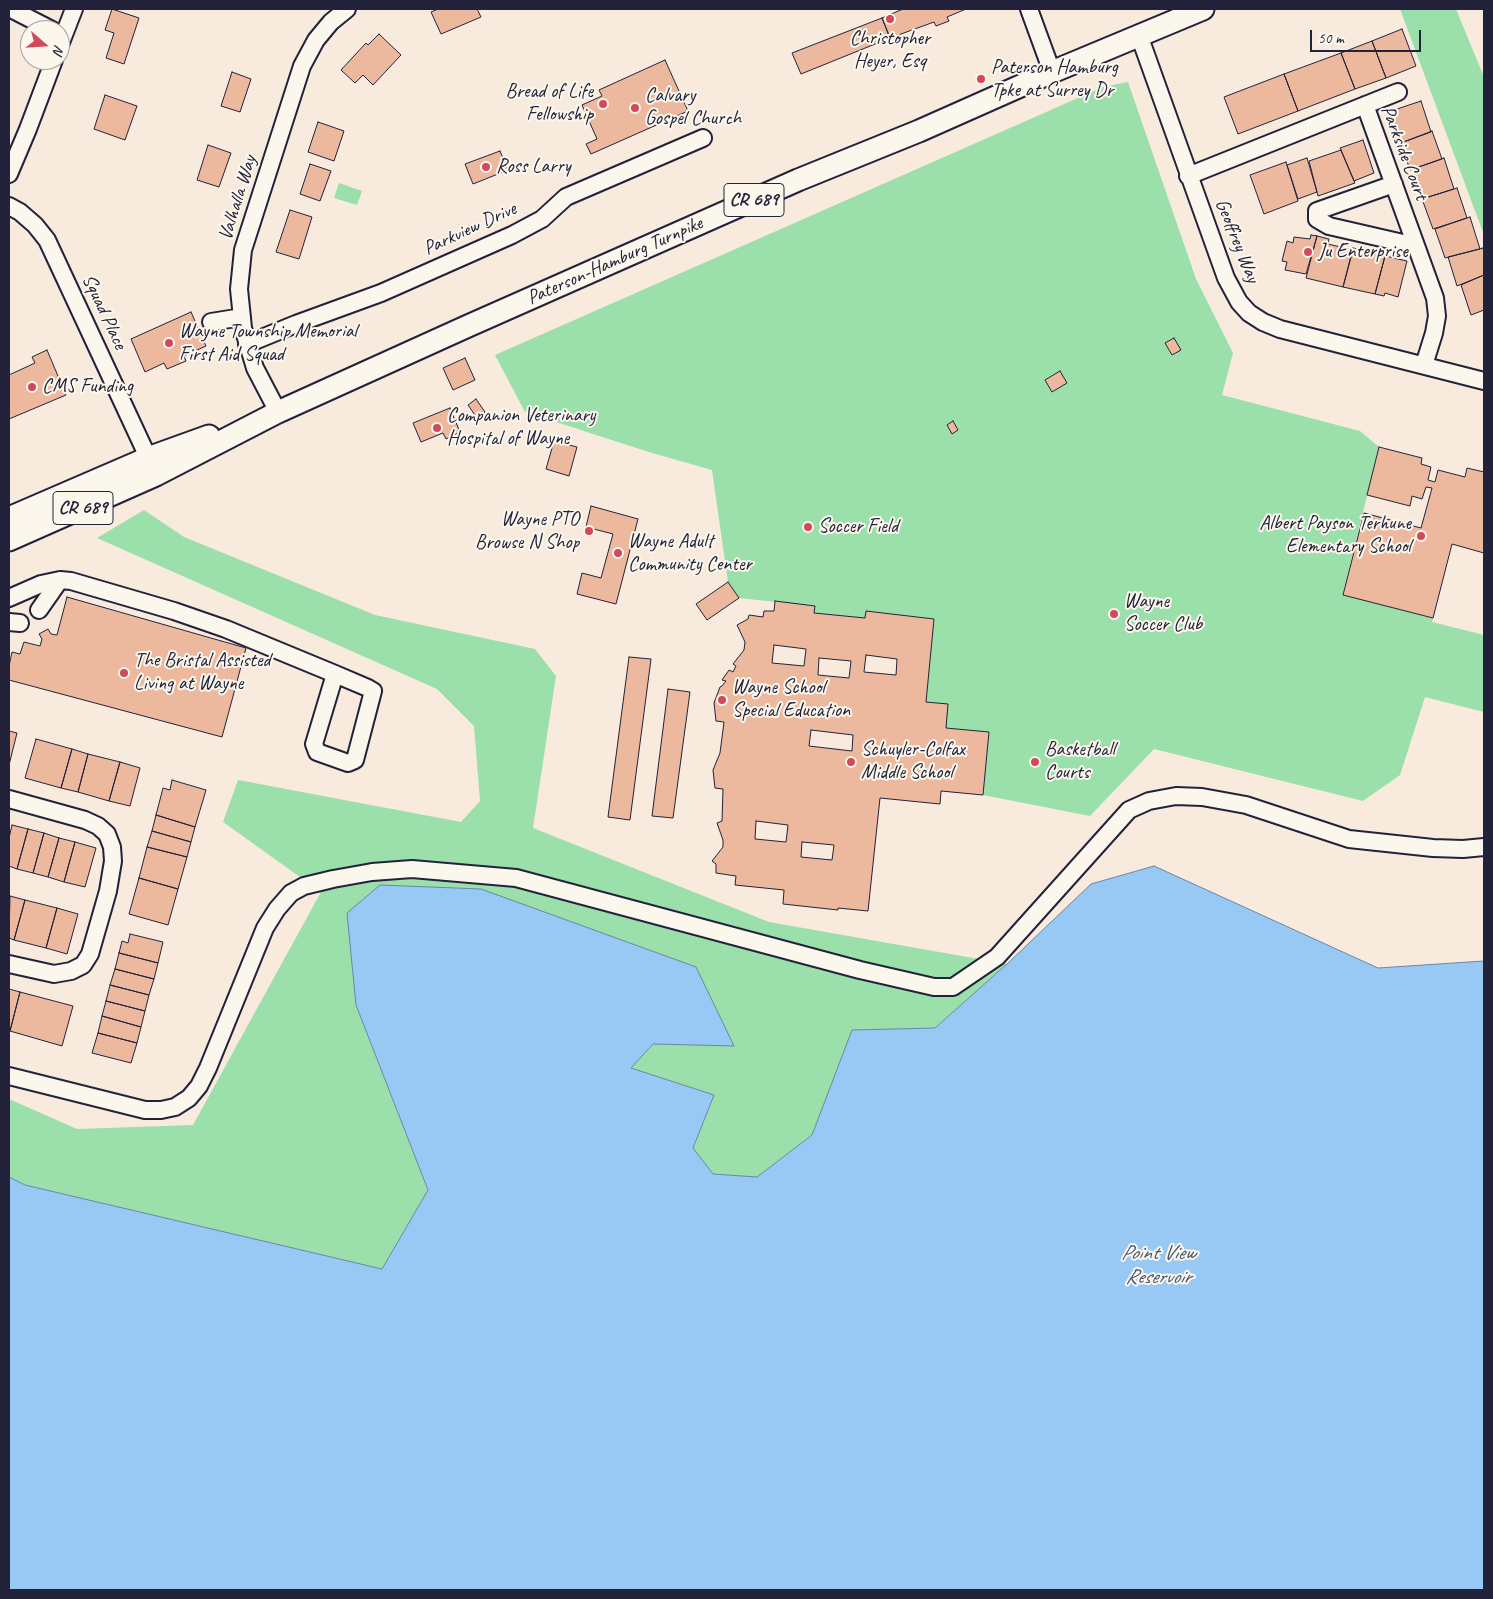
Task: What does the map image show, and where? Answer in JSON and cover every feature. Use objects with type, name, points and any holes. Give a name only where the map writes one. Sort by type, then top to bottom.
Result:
[{"type":"main road","name":"Paterson-Hamburg Turnpike","points":[[9,540],[231,428],[278,412],[762,196],[1203,9]]},
{"type":"main road","name":"Paterson-Hamburg Turnpike","points":[[9,518],[152,467]]},
{"type":"street","points":[[11,9],[31,20]]},
{"type":"street","points":[[68,20],[74,9]]},
{"type":"street","name":"Valhalla Way","points":[[278,412],[255,368],[247,344],[240,289],[243,250],[302,66],[316,40],[331,22],[347,9]]},
{"type":"street","points":[[1029,9],[1052,72]]},
{"type":"street","name":"Geoffrey Way","points":[[1139,35],[1226,278],[1239,302],[1249,313],[1263,322],[1280,329],[1484,380]]},
{"type":"street","points":[[9,174],[50,70]]},
{"type":"street","points":[[1365,105],[1398,92]]},
{"type":"street","name":"Parkside Court","points":[[1188,176],[1365,105],[1435,298],[1437,316],[1424,366]]},
{"type":"street","name":"Parkview Drive","points":[[247,344],[381,293],[512,235],[542,219],[566,197],[703,138]]},
{"type":"street","points":[[1394,184],[1317,211],[1316,219],[1329,226],[1416,246]]},
{"type":"street","name":"Squad Place","points":[[9,206],[20,212],[35,225],[47,240],[152,467]]},
{"type":"street","points":[[212,322],[242,316]]},
{"type":"street","points":[[9,598],[41,584],[60,580],[71,581],[226,629],[336,674],[373,691],[355,760],[348,763],[317,752],[314,744],[336,674]]},
{"type":"street","points":[[39,610],[60,580]]},
{"type":"street","points":[[9,1076],[145,1110],[161,1110],[175,1107],[189,1098],[208,1068],[265,928],[277,909],[291,893],[304,886],[372,872],[412,869],[516,878],[860,970],[934,987],[953,987],[997,957],[1130,810],[1148,801],[1176,796],[1202,797],[1246,805],[1349,838],[1376,843],[1433,848],[1463,849],[1484,847]]},
{"type":"street","points":[[9,800],[85,820],[98,826],[107,834],[112,847],[113,861],[108,891],[90,954],[83,965],[71,971],[54,974],[9,964]]},
{"type":"green space","points":[[1400,9],[1456,9],[1484,77],[1484,235]]},
{"type":"green space","points":[[1128,82],[1196,279],[1233,353],[1222,395],[1360,431],[1379,447],[1343,594],[1433,618],[1432,622],[1484,635],[1484,712],[1425,697],[1400,775],[1363,801],[1154,749],[1090,816],[983,795],[989,732],[946,728],[926,702],[934,619],[866,611],[865,618],[814,613],[814,606],[739,598],[728,582],[712,470],[652,453],[525,412],[495,355],[1103,87]]},
{"type":"green space","points":[[339,183],[362,191],[357,205],[334,198]]},
{"type":"green space","points":[[144,510],[184,537],[375,615],[535,649],[556,676],[533,828],[769,922],[1007,964],[935,1028],[852,1030],[812,1135],[757,1177],[713,1174],[693,1148],[714,1095],[631,1068],[653,1044],[734,1046],[356,1005],[428,1190],[382,1269],[25,1185],[9,1177],[9,1099],[77,1129],[193,1125],[321,892],[223,822],[238,780],[461,822],[480,801],[474,726],[437,689],[97,538]]},
{"type":"water","name":"Point View Reservoir","points":[[1154,866],[1378,968],[1484,961],[1484,1590],[9,1590],[9,1177],[25,1185],[382,1269],[428,1190],[356,1005],[347,913],[380,885],[481,889],[696,967],[734,1046],[653,1044],[631,1068],[714,1095],[693,1148],[713,1174],[757,1177],[812,1135],[852,1030],[935,1028],[1007,964],[1091,884]]},
{"type":"building","points":[[112,9],[139,18],[124,64],[106,58],[114,33],[105,30]]},
{"type":"building","points":[[438,9],[477,9],[481,17],[441,34],[431,12]]},
{"type":"building","points":[[903,9],[966,9],[947,17],[949,21],[936,26],[934,22],[890,38],[882,18]]},
{"type":"building","points":[[882,18],[890,38],[801,74],[792,53]]},
{"type":"building","points":[[1402,29],[1416,66],[1386,78],[1372,41]]},
{"type":"building","points":[[379,34],[401,55],[373,85],[363,75],[355,83],[341,70],[366,43],[368,45]]},
{"type":"building","points":[[1372,41],[1386,78],[1355,89],[1341,53]]},
{"type":"building","points":[[1341,53],[1355,89],[1298,111],[1284,74]]},
{"type":"building","name":"Calvary Gospel Church","points":[[665,60],[688,111],[591,154],[586,144],[597,139],[582,105],[602,96],[599,90]]},
{"type":"building","points":[[232,72],[251,79],[240,112],[221,106]]},
{"type":"building","points":[[1284,74],[1298,111],[1238,134],[1224,97]]},
{"type":"building","points":[[105,95],[137,106],[125,140],[94,129]]},
{"type":"building","points":[[1421,101],[1431,132],[1398,144],[1388,112]]},
{"type":"building","points":[[318,122],[344,131],[334,161],[308,152]]},
{"type":"building","points":[[1432,131],[1442,159],[1410,170],[1401,143]]},
{"type":"building","points":[[1363,140],[1374,173],[1354,181],[1340,148]]},
{"type":"building","points":[[208,145],[231,153],[219,187],[197,180]]},
{"type":"building","points":[[1341,150],[1355,183],[1318,196],[1309,161]]},
{"type":"building","name":"Ross Larry","points":[[500,151],[508,170],[473,184],[465,164]]},
{"type":"building","points":[[1307,158],[1317,192],[1298,199],[1287,165]]},
{"type":"building","points":[[1444,158],[1454,189],[1422,199],[1413,169]]},
{"type":"building","points":[[1286,162],[1298,201],[1264,214],[1250,175]]},
{"type":"building","points":[[310,164],[331,171],[320,201],[300,194]]},
{"type":"building","points":[[1457,188],[1467,218],[1433,229],[1422,199]]},
{"type":"building","points":[[290,210],[312,217],[299,259],[276,252]]},
{"type":"building","points":[[1470,217],[1480,249],[1445,258],[1435,229]]},
{"type":"building","points":[[1311,235],[1317,236],[1306,274],[1285,270],[1287,262],[1282,261],[1287,241],[1293,243],[1294,237],[1310,239]]},
{"type":"building","points":[[1317,236],[1329,239],[1328,244],[1353,250],[1343,287],[1306,278]]},
{"type":"building","points":[[1353,248],[1385,256],[1375,294],[1343,287]]},
{"type":"building","points":[[1483,248],[1484,275],[1457,286],[1448,257]]},
{"type":"building","points":[[1385,256],[1407,261],[1398,297],[1385,293],[1384,296],[1375,294]]},
{"type":"building","points":[[1484,275],[1484,310],[1471,315],[1461,285]]},
{"type":"building","name":"Wayne Township Memorial First Aid Squad","points":[[191,312],[206,346],[184,356],[186,361],[167,369],[164,363],[145,372],[131,339]]},
{"type":"building","points":[[1174,338],[1181,350],[1172,355],[1165,343]]},
{"type":"building","points":[[47,350],[66,395],[9,419],[9,375],[35,363],[32,357]]},
{"type":"building","points":[[465,358],[475,380],[453,390],[443,368]]},
{"type":"building","points":[[1060,371],[1067,383],[1052,392],[1045,380]]},
{"type":"building","points":[[476,399],[485,412],[477,418],[468,405]]},
{"type":"building","name":"Companion Veterinary Hospital of Wayne","points":[[450,408],[460,432],[446,439],[443,433],[421,442],[413,423]]},
{"type":"building","points":[[953,421],[958,430],[952,434],[947,425]]},
{"type":"building","points":[[554,441],[577,447],[569,476],[546,469]]},
{"type":"building","name":"Albert Payson Terhune Elementary School","points":[[1379,447],[1422,458],[1421,464],[1431,467],[1428,480],[1435,482],[1438,470],[1465,477],[1467,468],[1484,472],[1484,553],[1452,544],[1433,618],[1343,595],[1364,513],[1421,528],[1432,488],[1426,487],[1422,499],[1412,496],[1410,506],[1367,495]]},
{"type":"building","name":"Wayne Adult Community Center","points":[[591,506],[638,519],[616,604],[577,594],[582,573],[601,578],[613,534],[586,527]]},
{"type":"building","points":[[728,582],[739,598],[707,620],[696,604]]},
{"type":"building","name":"The Bristal Assisted Living at Wayne","points":[[67,597],[246,648],[222,737],[9,680],[12,652],[20,654],[24,642],[40,646],[42,639],[39,634],[48,629],[51,634],[57,635]]},
{"type":"building","name":"Schuyler-Colfax Middle School","points":[[775,601],[815,606],[814,613],[865,618],[866,611],[934,619],[926,702],[948,704],[946,728],[989,732],[983,795],[941,791],[940,804],[880,798],[868,911],[783,904],[784,890],[735,885],[736,876],[716,873],[716,864],[712,861],[723,847],[723,840],[717,823],[722,821],[723,789],[715,788],[713,770],[720,753],[724,722],[716,721],[714,703],[720,687],[726,681],[722,680],[729,670],[733,672],[736,666],[733,664],[744,650],[745,642],[737,625],[748,619],[749,615],[763,617],[764,611],[774,611]],"holes":[[[774,645],[806,649],[804,666],[772,663]],[[866,655],[897,659],[896,675],[864,672]],[[819,658],[851,661],[849,678],[818,675]],[[811,730],[853,735],[852,751],[809,746]],[[756,821],[788,825],[786,842],[755,839]],[[802,842],[834,845],[832,860],[801,857]]]},
{"type":"building","points":[[629,657],[651,659],[630,820],[608,817]]},
{"type":"building","points":[[668,689],[690,692],[673,818],[652,816]]},
{"type":"building","points":[[9,731],[17,733],[9,765]]},
{"type":"building","points":[[36,739],[72,749],[61,788],[25,778]]},
{"type":"building","points":[[72,749],[88,754],[78,792],[61,788]]},
{"type":"building","points":[[88,754],[120,762],[109,801],[78,792]]},
{"type":"building","points":[[120,762],[140,768],[130,806],[109,801]]},
{"type":"building","points":[[172,780],[206,790],[195,827],[156,815],[163,788],[170,790]]},
{"type":"building","points":[[156,815],[195,827],[191,842],[152,831]]},
{"type":"building","points":[[12,825],[28,829],[17,869],[9,866],[9,838]]},
{"type":"building","points":[[28,829],[44,833],[33,873],[17,869]]},
{"type":"building","points":[[152,831],[191,842],[187,857],[147,847]]},
{"type":"building","points":[[44,833],[59,838],[48,877],[33,873]]},
{"type":"building","points":[[59,838],[75,842],[64,882],[48,877]]},
{"type":"building","points":[[75,842],[96,848],[85,887],[64,882]]},
{"type":"building","points":[[147,847],[187,857],[178,889],[139,878]]},
{"type":"building","points":[[139,878],[178,889],[168,925],[129,914]]},
{"type":"building","points":[[10,896],[25,900],[14,940],[9,938]]},
{"type":"building","points":[[25,900],[57,908],[46,948],[14,940]]},
{"type":"building","points":[[57,908],[78,914],[67,954],[46,948]]},
{"type":"building","points":[[130,934],[163,942],[158,963],[119,953],[122,941],[128,943]]},
{"type":"building","points":[[119,953],[158,963],[154,979],[115,969]]},
{"type":"building","points":[[115,969],[154,979],[149,995],[110,985]]},
{"type":"building","points":[[110,985],[149,995],[145,1011],[106,1001]]},
{"type":"building","points":[[9,989],[20,992],[10,1031],[9,1031]]},
{"type":"building","points":[[20,992],[73,1006],[62,1046],[10,1031]]},
{"type":"building","points":[[106,1001],[145,1011],[141,1027],[102,1016]]},
{"type":"building","points":[[102,1016],[141,1027],[137,1043],[98,1033]]},
{"type":"building","points":[[98,1033],[137,1043],[131,1063],[92,1053]]},
{"type":"place","name":"Christopher Heyer, Esq","points":[[890,19]]},
{"type":"place","name":"Paterson Hamburg Tpke at Surrey Dr","points":[[981,79]]},
{"type":"place","name":"Bread of Life Fellowship","points":[[603,104]]},
{"type":"place","name":"Calvary Gospel Church","points":[[635,108]]},
{"type":"place","name":"Ross Larry","points":[[486,167]]},
{"type":"place","name":"Ju Enterprise","points":[[1308,252]]},
{"type":"place","name":"Wayne Township Memorial First Aid Squad","points":[[169,343]]},
{"type":"place","name":"CMS Funding","points":[[32,387]]},
{"type":"place","name":"Companion Veterinary Hospital of Wayne","points":[[437,428]]},
{"type":"place","name":"Soccer Field","points":[[808,527]]},
{"type":"place","name":"Wayne PTO Browse N Shop","points":[[589,531]]},
{"type":"place","name":"Albert Payson Terhune Elementary School","points":[[1421,536]]},
{"type":"place","name":"Wayne Adult Community Center","points":[[618,553]]},
{"type":"place","name":"Wayne Soccer Club","points":[[1114,614]]},
{"type":"place","name":"The Bristal Assisted Living at Wayne","points":[[124,673]]},
{"type":"place","name":"Wayne School Special Education","points":[[722,700]]},
{"type":"place","name":"Schuyler-Colfax Middle School","points":[[851,762]]},
{"type":"place","name":"Basketball Courts","points":[[1035,762]]}]
